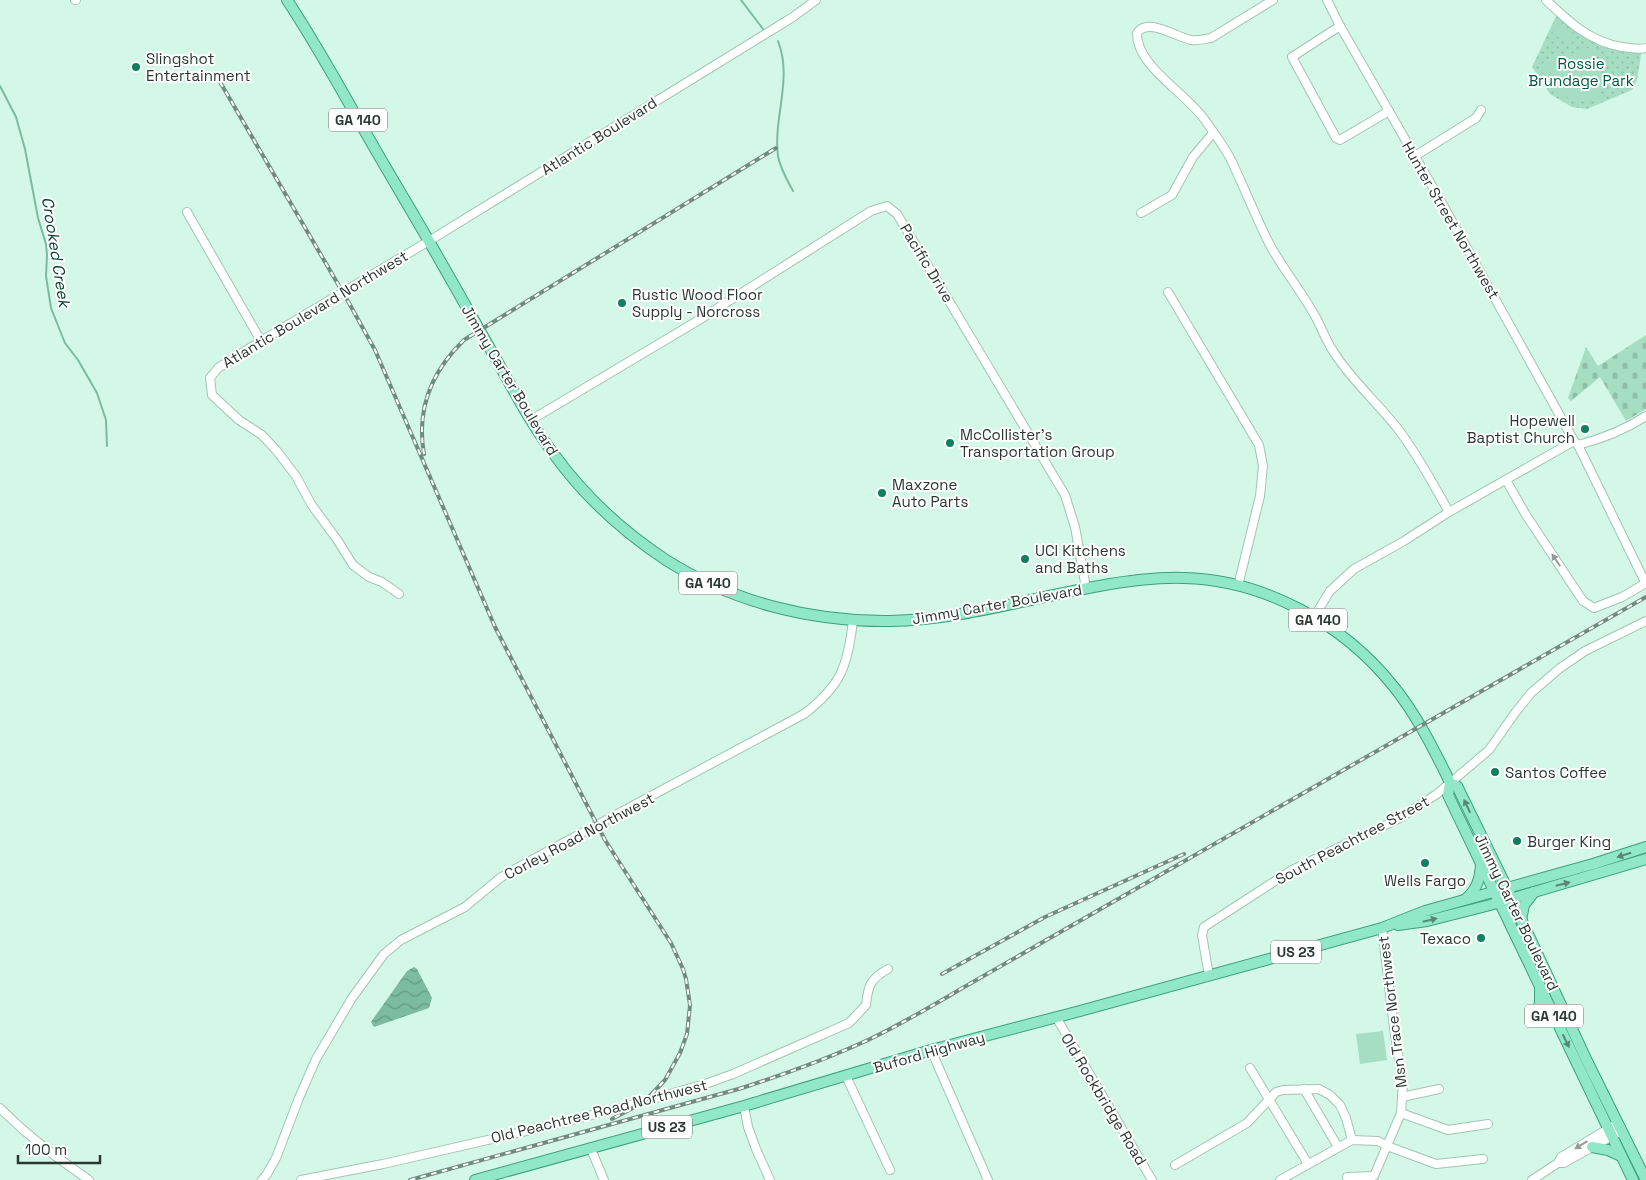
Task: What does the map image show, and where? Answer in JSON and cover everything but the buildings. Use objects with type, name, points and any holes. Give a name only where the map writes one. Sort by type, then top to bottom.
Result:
[{"type":"main road","name":"Jimmy Carter Boulevard","points":[[287,0],[429,241],[531,420],[551,451],[574,480],[604,512],[636,540],[669,562],[716,586],[778,608],[816,616],[853,620],[892,621],[932,618],[1046,598],[1086,588],[1158,578],[1188,578],[1238,586],[1267,594],[1314,617],[1363,653],[1394,688],[1417,720],[1450,783],[1448,795],[1539,986],[1540,1001],[1537,1011],[1546,1014],[1558,1024],[1610,1133]]},
{"type":"main road","name":"Jimmy Carter Boulevard","points":[[1450,783],[1457,786],[1646,1180]]},
{"type":"main road","name":"Buford Highway","points":[[1382,928],[1424,910],[1593,864],[1646,847]]},
{"type":"main road","name":"Buford Highway","points":[[476,1180],[502,1176],[931,1050],[1382,928],[1427,921],[1499,902],[1646,859]]},
{"type":"main road","points":[[1465,900],[1473,893],[1478,884],[1481,864]]},
{"type":"main road","points":[[1521,920],[1524,905],[1534,891]]},
{"type":"main road","name":"GA 140","points":[[1610,1133],[1633,1180]]},
{"type":"main road","points":[[1592,1148],[1608,1150],[1621,1156]]},
{"type":"street","name":"Atlantic Boulevard","points":[[429,241],[793,17],[816,0]]},
{"type":"street","points":[[1273,0],[1210,38],[1191,40],[1156,27],[1143,28],[1137,33],[1137,44],[1142,54],[1158,72],[1197,110],[1213,133],[1232,162],[1271,247],[1314,314],[1334,353],[1358,386],[1397,428],[1416,455],[1449,512]]},
{"type":"street","name":"Hunter Street Northwest","points":[[1327,0],[1576,443],[1646,584]]},
{"type":"street","points":[[1546,0],[1571,24],[1595,39],[1615,46],[1637,49],[1646,48]]},
{"type":"street","points":[[1340,26],[1292,57],[1336,138],[1340,140],[1389,112]]},
{"type":"street","points":[[1415,156],[1476,118],[1481,110]]},
{"type":"street","points":[[1141,213],[1172,195],[1193,157],[1213,133]]},
{"type":"street","name":"Pacific Drive","points":[[531,420],[699,320],[871,211],[887,206],[897,214],[1065,495],[1075,527],[1086,588]]},
{"type":"street","points":[[187,212],[261,341]]},
{"type":"street","name":"Atlantic Boulevard Northwest","points":[[399,594],[382,582],[369,577],[353,565],[338,541],[310,504],[296,476],[262,435],[240,420],[212,395],[210,378],[218,368],[261,341],[429,241]]},
{"type":"street","points":[[1168,292],[1259,444],[1263,466],[1260,496],[1238,586]]},
{"type":"street","points":[[1314,617],[1332,588],[1354,569],[1404,542],[1449,512],[1576,443],[1611,434],[1646,416]]},
{"type":"street","points":[[1506,480],[1526,516],[1583,601],[1594,608],[1618,599],[1646,584]]},
{"type":"street","name":"Corley Road Northwest","points":[[265,1180],[276,1158],[298,1098],[316,1059],[352,998],[384,954],[401,940],[464,907],[500,878],[526,862],[804,714],[822,700],[836,683],[846,662],[853,620]]},
{"type":"street","name":"South Peachtree Street","points":[[1209,976],[1202,935],[1204,927],[1292,870],[1398,819],[1437,794],[1488,750],[1531,693],[1560,668],[1585,651],[1646,621]]},
{"type":"street","name":"Msn Trace Northwest","points":[[1347,1177],[1374,1176],[1401,1113],[1402,1082],[1382,928]]},
{"type":"street","name":"Old Peachtree Road Northwest","points":[[301,1180],[383,1164],[557,1124],[646,1102],[708,1083],[849,1023],[866,1005],[867,992],[875,976],[888,969]]},
{"type":"street","name":"Old Rockbridge Road","points":[[1056,1017],[1152,1180]]},
{"type":"street","points":[[931,1050],[988,1180]]},
{"type":"street","points":[[1250,1068],[1308,1164]]},
{"type":"street","points":[[846,1076],[890,1170]]},
{"type":"street","points":[[1304,1089],[1338,1147]]},
{"type":"street","points":[[1175,1164],[1247,1123],[1276,1092],[1319,1089],[1330,1094],[1340,1105],[1348,1123],[1352,1140]]},
{"type":"street","name":"Msn Trace Northwest","points":[[1402,1097],[1439,1089]]},
{"type":"street","points":[[744,1106],[748,1127],[756,1150],[770,1180]]},
{"type":"street","points":[[0,1108],[49,1153],[89,1180]]},
{"type":"street","points":[[1401,1113],[1448,1130],[1488,1124]]},
{"type":"street","points":[[1532,1180],[1558,1163],[1561,1157],[1620,1128]]},
{"type":"street","points":[[1558,1163],[1564,1163],[1592,1148],[1610,1133]]},
{"type":"street","points":[[1280,1180],[1352,1140],[1378,1141],[1436,1164],[1482,1159]]},
{"type":"street","points":[[591,1149],[604,1180]]},
{"type":"green space","name":"Rossie Brundage Park","points":[[1558,12],[1595,39],[1642,49],[1637,80],[1632,90],[1587,109],[1572,107],[1550,94],[1532,67]]},
{"type":"green space","points":[[1560,22],[1577,36],[1569,46],[1552,32]]},
{"type":"green space","points":[[1591,47],[1594,49],[1601,99],[1581,101],[1571,99],[1555,90],[1548,83],[1540,64]]},
{"type":"green space","points":[[1646,335],[1646,409],[1626,421],[1600,377],[1571,401],[1568,398],[1586,347],[1598,366]]},
{"type":"green space","points":[[1383,1031],[1387,1060],[1360,1064],[1356,1034]]},
{"type":"water","points":[[414,967],[417,969],[432,998],[429,1008],[374,1027],[371,1022],[407,971]]},
{"type":"waterway","points":[[741,0],[763,29]]},
{"type":"waterway","points":[[778,41],[784,70],[777,141],[778,156],[793,191]]},
{"type":"waterway","name":"Crooked Creek","points":[[0,86],[16,117],[25,149],[38,218],[46,244],[46,276],[51,308],[65,343],[78,360],[97,393],[106,420],[107,446]]},
{"type":"railway","points":[[220,82],[375,350],[495,627],[605,840],[671,943],[683,969],[690,1005],[687,1034],[680,1053],[665,1080],[647,1099],[612,1119]]},
{"type":"railway","points":[[424,454],[422,422],[429,392],[443,365],[464,340],[776,148]]},
{"type":"railway","points":[[410,1180],[742,1088],[806,1066],[868,1040],[895,1027],[1646,597]]},
{"type":"railway","points":[[942,974],[1045,917],[1184,854]]},
{"type":"place","name":"Slingshot Entertainment","points":[[136,67]]},
{"type":"place","name":"Rustic Wood Floor Supply - Norcross","points":[[622,303]]},
{"type":"place","name":"Hopewell Baptist Church","points":[[1585,429]]},
{"type":"place","name":"McCollister's Transportation Group","points":[[950,443]]},
{"type":"place","name":"Maxzone Auto Parts","points":[[882,493]]},
{"type":"place","name":"UCI Kitchens and Baths","points":[[1025,559]]},
{"type":"place","name":"Santos Coffee","points":[[1495,772]]},
{"type":"place","name":"Burger King","points":[[1517,841]]},
{"type":"place","name":"Wells Fargo","points":[[1425,863]]},
{"type":"place","name":"Texaco","points":[[1481,938]]}]
